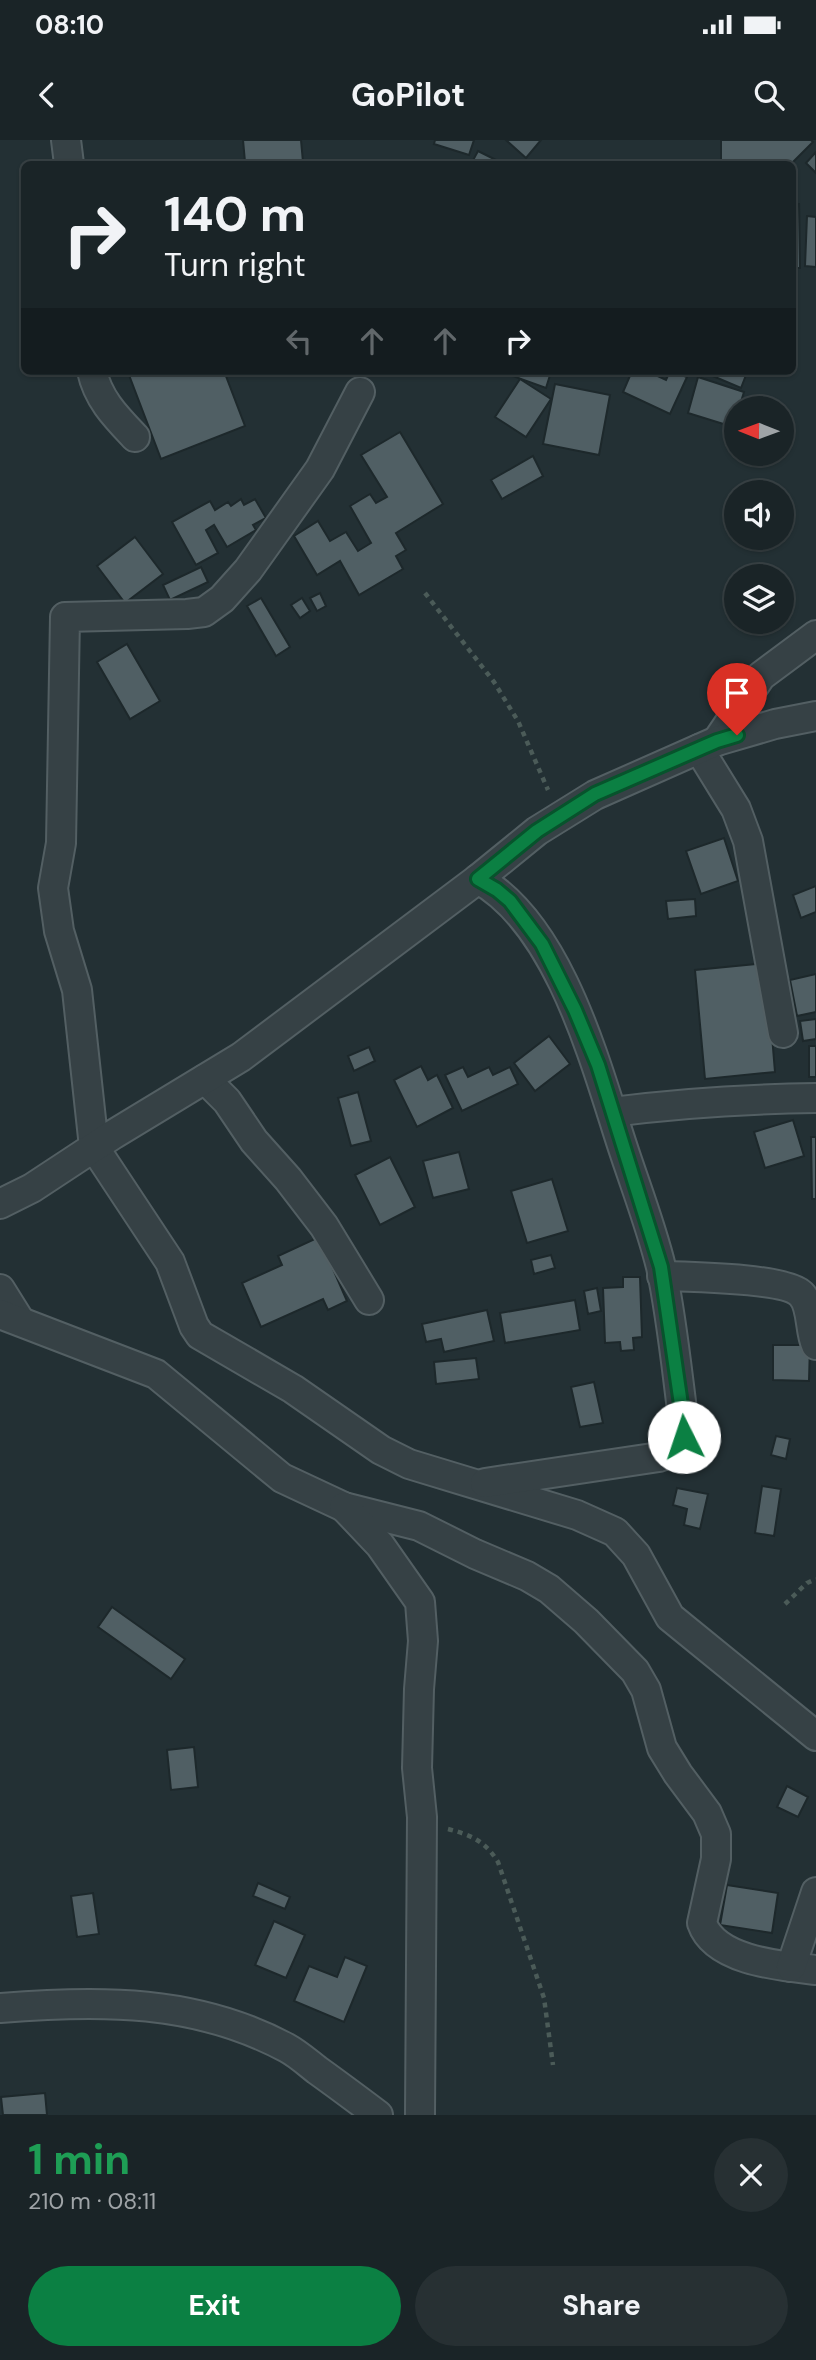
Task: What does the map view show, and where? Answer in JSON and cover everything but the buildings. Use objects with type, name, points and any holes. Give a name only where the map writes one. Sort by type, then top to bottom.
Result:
[{"type":"street","points":[[66,140],[69,161]]},
{"type":"street","points":[[93,375],[94,384],[109,410],[135,437]]},
{"type":"street","points":[[360,392],[320,469],[248,570],[222,600],[204,612],[187,614],[65,617],[61,843],[53,888],[59,931],[78,990],[94,1147],[170,1262],[194,1326],[200,1335],[293,1389],[381,1450],[409,1464],[577,1515],[615,1532],[636,1555],[670,1617],[816,1736]]},
{"type":"street","points":[[708,745],[761,676],[816,635]]},
{"type":"street","points":[[0,1204],[32,1188],[241,1058],[478,879],[537,831],[595,794],[708,745],[775,724],[816,716]]},
{"type":"street","points":[[708,745],[748,841],[783,1033]]},
{"type":"street","points":[[478,879],[510,901],[542,944],[575,1010],[598,1065],[662,1276],[684,1425],[684,1437],[679,1450],[659,1457],[479,1484]]},
{"type":"street","points":[[205,1079],[227,1101],[254,1141],[324,1226],[369,1300]]},
{"type":"street","points":[[612,1112],[670,1104],[816,1098]]},
{"type":"street","points":[[662,1276],[715,1278],[789,1286],[801,1294],[808,1307],[816,1345]]},
{"type":"street","points":[[0,1289],[10,1318],[156,1374],[282,1478],[344,1507],[419,1526],[527,1576],[549,1590],[586,1621],[635,1671],[646,1690],[662,1748],[707,1813],[716,1835],[716,1859],[702,1923],[705,1934],[712,1941],[736,1954],[804,1969],[816,1892]]},
{"type":"street","points":[[344,1507],[380,1545],[420,1602],[423,1641],[419,1689],[418,1768],[422,1817],[420,2115]]},
{"type":"street","points":[[0,2008],[73,2002],[145,2006],[207,2016],[240,2026],[289,2049],[378,2115]]},
{"type":"path","points":[[425,593],[494,682],[518,721],[560,817]]},
{"type":"path","points":[[785,1604],[816,1578]]},
{"type":"path","points":[[422,1817],[476,1838],[489,1848],[498,1862],[544,1998],[553,2065]]},
{"type":"route","points":[[684,1437],[661,1267],[598,1065],[575,1010],[542,944],[510,901],[478,879],[537,831],[595,794],[717,741],[737,735]]}]
